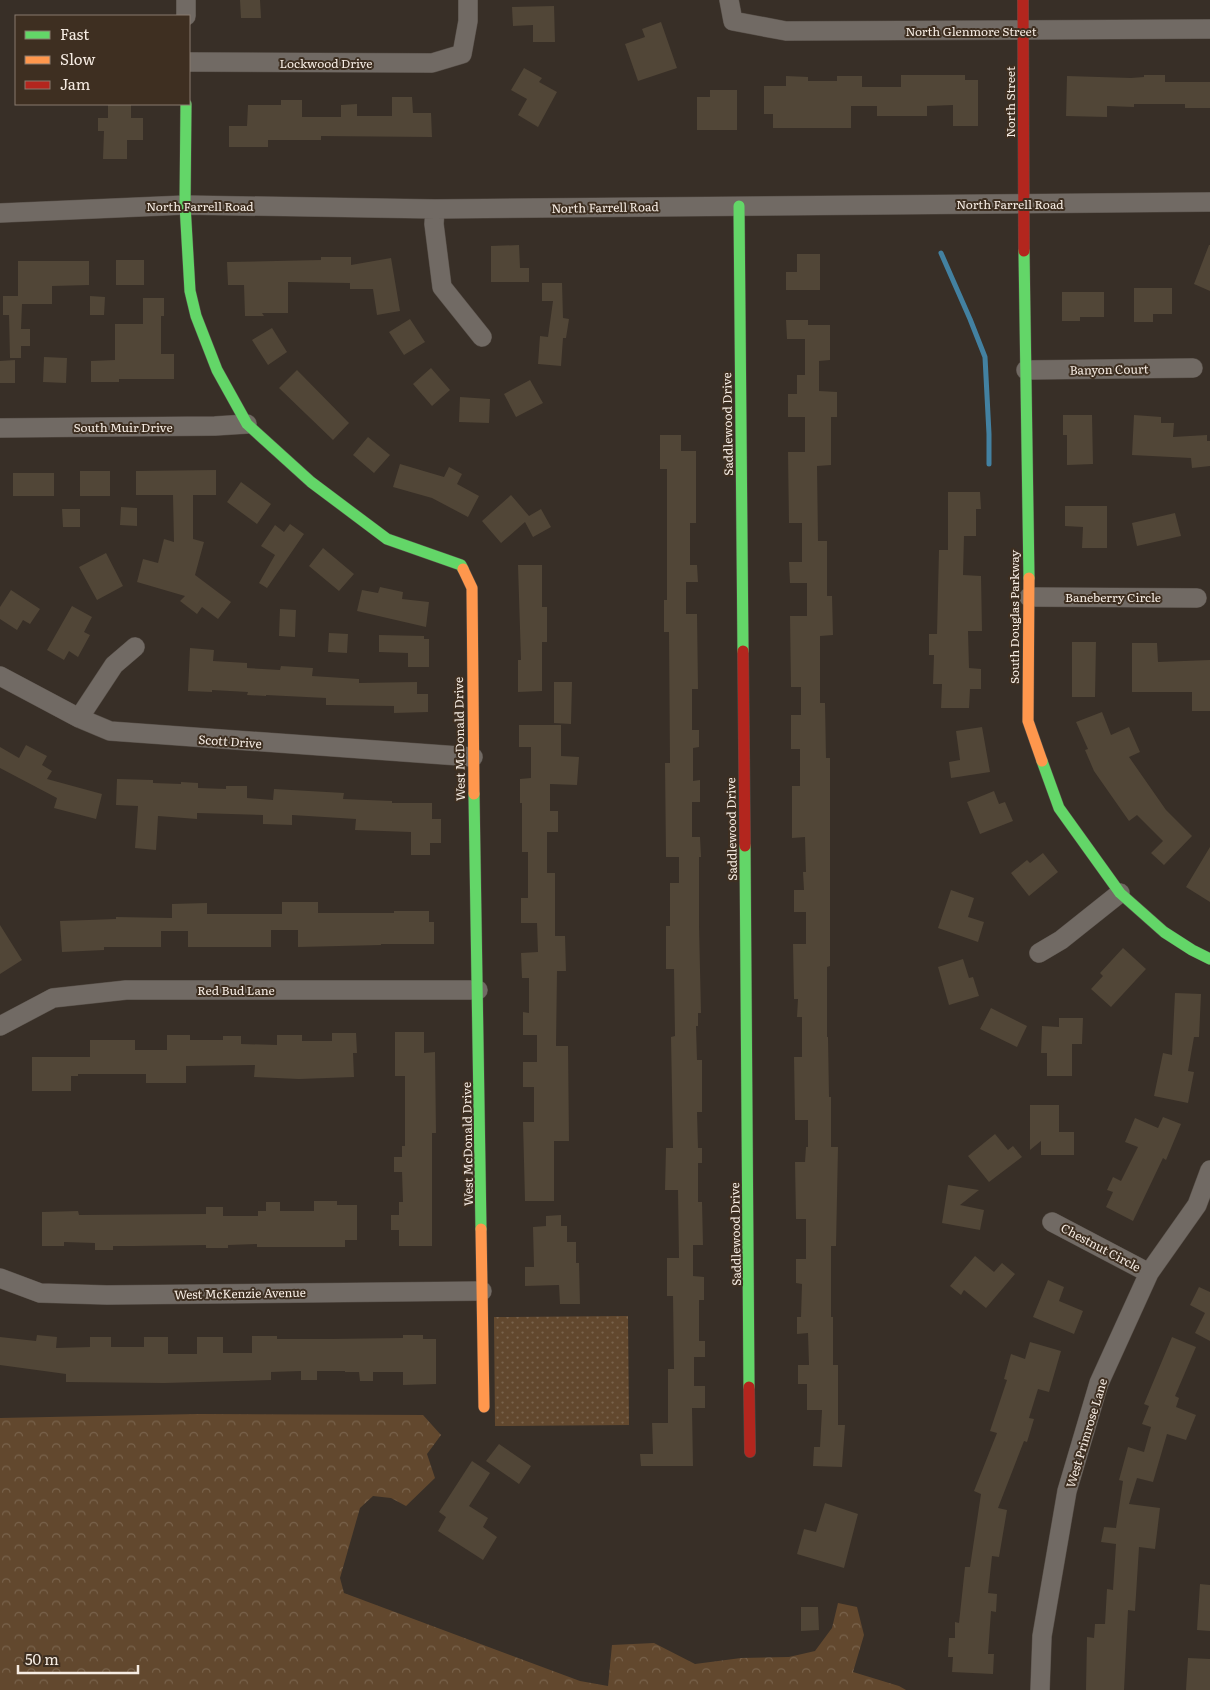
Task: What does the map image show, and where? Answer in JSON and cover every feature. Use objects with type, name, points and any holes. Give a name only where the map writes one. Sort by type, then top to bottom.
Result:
[{"type":"street","points":[[186,0],[186,15]]},
{"type":"street","name":"Lockwood Drive","points":[[190,62],[432,63],[462,54],[468,21],[468,0]]},
{"type":"street","name":"North Glenmore Street","points":[[730,0],[733,21],[786,31],[1210,29]]},
{"type":"street","name":"North Street","points":[[1023,0],[1023,204]]},
{"type":"street","name":"West McDonald Drive","points":[[186,105],[185,205],[190,291],[196,316],[217,370],[246,424],[311,482],[386,539],[460,565],[472,588],[484,1407]]},
{"type":"street","name":"North Farrell Road","points":[[0,213],[185,205],[435,209],[1210,202]]},
{"type":"street","name":"South Douglas Parkway","points":[[1023,204],[1028,721],[1059,808],[1120,893],[1164,932],[1210,959]]},
{"type":"street","name":"Saddlewood Drive","points":[[739,206],[750,1452]]},
{"type":"street","points":[[435,209],[434,224],[442,287],[482,337]]},
{"type":"street","name":"Banyon Court","points":[[1026,370],[1193,368]]},
{"type":"street","name":"South Muir Drive","points":[[0,428],[246,424]]},
{"type":"street","name":"Baneberry Circle","points":[[1028,597],[1197,598]]},
{"type":"street","points":[[79,718],[114,665],[135,647]]},
{"type":"street","name":"Scott Drive","points":[[0,676],[79,718],[110,731],[473,757]]},
{"type":"street","points":[[1039,954],[1120,893]]},
{"type":"street","name":"Red Bud Lane","points":[[0,1026],[53,998],[126,990],[478,990]]},
{"type":"street","name":"West Primrose Lane","points":[[1040,1690],[1042,1636],[1067,1491],[1099,1383],[1149,1273],[1197,1205],[1210,1170]]},
{"type":"street","name":"Chestnut Circle","points":[[1052,1222],[1149,1273]]},
{"type":"street","name":"West McKenzie Avenue","points":[[0,1278],[40,1293],[482,1291]]},
{"type":"green space","points":[[628,1316],[629,1425],[495,1426],[494,1317]]},
{"type":"green space","points":[[198,1414],[423,1415],[441,1435],[427,1454],[435,1478],[406,1506],[391,1498],[373,1496],[360,1508],[340,1578],[344,1593],[580,1681],[608,1686],[612,1645],[654,1643],[695,1664],[741,1658],[789,1657],[815,1651],[832,1628],[838,1603],[857,1607],[864,1635],[853,1672],[899,1686],[906,1690],[0,1690],[0,1418]]},
{"type":"building","points":[[240,0],[260,0],[261,18],[241,18]]},
{"type":"building","points":[[554,6],[555,42],[533,42],[533,25],[513,26],[512,7]]},
{"type":"building","points":[[661,22],[677,68],[638,81],[625,44],[645,37],[642,29]]},
{"type":"building","points":[[524,68],[542,78],[539,82],[557,92],[538,127],[518,115],[527,99],[511,90]]},
{"type":"building","points":[[901,75],[965,75],[965,80],[978,80],[978,126],[953,126],[953,105],[927,106],[927,116],[877,116],[877,106],[851,106],[851,128],[773,128],[773,114],[764,114],[764,86],[786,86],[786,76],[808,77],[808,81],[837,81],[837,76],[862,76],[862,87],[901,87]]},
{"type":"building","points":[[1144,75],[1165,75],[1165,82],[1210,82],[1210,108],[1185,108],[1185,104],[1134,104],[1134,107],[1107,106],[1107,117],[1066,116],[1067,76],[1131,78],[1144,77]]},
{"type":"building","points":[[710,90],[737,90],[737,130],[697,130],[697,97],[710,97]]},
{"type":"building","points":[[392,97],[412,97],[413,113],[431,113],[432,137],[321,136],[321,140],[268,140],[268,147],[229,147],[229,126],[247,126],[248,105],[281,105],[281,100],[302,100],[302,117],[341,117],[341,105],[357,104],[357,116],[392,116]]},
{"type":"building","points":[[108,105],[131,105],[131,118],[143,118],[143,140],[127,140],[127,159],[103,159],[104,131],[98,131],[98,118],[108,118]]},
{"type":"building","points":[[519,245],[520,268],[529,268],[529,282],[491,282],[491,246]]},
{"type":"building","points":[[1210,245],[1210,291],[1194,284]]},
{"type":"building","points":[[797,254],[820,254],[820,290],[786,290],[786,272],[797,272]]},
{"type":"building","points":[[321,257],[351,257],[351,265],[391,258],[400,311],[377,315],[373,289],[350,289],[350,283],[288,282],[288,313],[262,313],[264,316],[245,316],[244,285],[228,285],[227,262],[321,260]]},
{"type":"building","points":[[116,260],[144,260],[144,285],[116,285]]},
{"type":"building","points":[[18,261],[89,261],[89,285],[52,286],[52,304],[22,304],[21,329],[30,329],[30,346],[21,346],[21,358],[10,358],[9,315],[3,315],[3,296],[18,296]]},
{"type":"building","points":[[542,283],[562,283],[563,318],[569,319],[566,338],[563,338],[561,366],[538,364],[540,336],[548,337],[553,301],[542,301]]},
{"type":"building","points":[[1134,288],[1172,288],[1172,314],[1153,314],[1153,322],[1134,322]]},
{"type":"building","points":[[1062,292],[1104,292],[1104,317],[1080,317],[1080,321],[1062,321]]},
{"type":"building","points":[[90,296],[105,297],[104,315],[90,315]]},
{"type":"building","points":[[143,298],[164,298],[164,316],[161,316],[161,354],[174,354],[174,379],[119,379],[119,382],[91,382],[91,361],[115,360],[115,324],[143,324]]},
{"type":"building","points":[[410,319],[425,342],[404,355],[389,332]]},
{"type":"building","points":[[786,320],[808,320],[808,325],[830,325],[830,360],[819,361],[819,391],[837,392],[837,417],[831,417],[831,465],[817,466],[818,541],[827,541],[827,596],[832,596],[833,635],[820,636],[820,703],[825,703],[826,758],[830,758],[830,966],[827,967],[827,1037],[829,1097],[831,1097],[831,1147],[838,1147],[836,1246],[831,1246],[831,1317],[833,1317],[833,1365],[838,1365],[838,1425],[845,1425],[842,1467],[813,1466],[814,1447],[820,1447],[822,1410],[807,1410],[807,1384],[798,1384],[798,1365],[809,1365],[808,1333],[797,1334],[797,1317],[801,1317],[802,1284],[796,1283],[796,1259],[806,1259],[806,1219],[796,1219],[795,1162],[805,1162],[806,1147],[808,1147],[808,1120],[795,1120],[794,1057],[802,1057],[802,1017],[797,1017],[798,999],[794,999],[793,944],[806,944],[806,912],[794,912],[794,890],[804,890],[803,872],[806,872],[805,837],[792,838],[792,786],[800,786],[800,749],[791,749],[791,715],[801,715],[801,687],[791,687],[790,616],[807,616],[807,583],[790,583],[789,562],[802,562],[802,523],[789,523],[788,452],[805,452],[805,417],[788,417],[788,394],[797,394],[797,375],[805,375],[805,339],[787,339]]},
{"type":"building","points":[[272,328],[287,352],[268,365],[252,340]]},
{"type":"building","points":[[44,357],[67,358],[66,383],[43,382]]},
{"type":"building","points":[[15,360],[15,383],[0,383],[0,361]]},
{"type":"building","points":[[431,368],[450,390],[432,406],[413,384]]},
{"type":"building","points":[[297,370],[349,423],[333,440],[279,388]]},
{"type":"building","points":[[530,380],[543,403],[516,417],[504,394]]},
{"type":"building","points":[[460,397],[490,399],[489,423],[459,422]]},
{"type":"building","points":[[1063,415],[1092,415],[1093,464],[1067,465],[1067,435],[1063,435]]},
{"type":"building","points":[[1134,415],[1161,417],[1161,423],[1174,423],[1173,437],[1207,435],[1207,441],[1210,441],[1210,466],[1192,468],[1191,458],[1132,455]]},
{"type":"building","points":[[660,435],[681,435],[681,451],[696,451],[696,523],[690,523],[690,565],[697,565],[698,582],[686,582],[686,614],[697,614],[698,689],[692,689],[692,730],[699,730],[699,747],[693,748],[693,781],[700,780],[700,802],[692,802],[692,837],[700,837],[701,857],[699,857],[699,926],[701,1013],[698,1013],[698,1026],[696,1026],[697,1060],[702,1060],[702,1112],[697,1112],[698,1148],[702,1148],[702,1163],[698,1163],[698,1202],[702,1202],[703,1245],[693,1245],[693,1276],[704,1277],[704,1300],[699,1300],[699,1341],[705,1341],[705,1357],[694,1357],[694,1386],[705,1386],[705,1408],[692,1408],[693,1466],[641,1466],[640,1454],[653,1454],[652,1423],[668,1423],[668,1369],[674,1369],[673,1296],[667,1296],[667,1258],[679,1258],[678,1190],[665,1190],[666,1148],[673,1148],[671,1037],[675,1036],[674,969],[666,969],[666,926],[670,926],[670,883],[679,883],[679,857],[666,857],[665,763],[670,763],[669,632],[664,632],[664,600],[667,600],[667,469],[660,469]]},
{"type":"building","points":[[368,437],[390,455],[374,473],[353,455]]},
{"type":"building","points":[[400,464],[444,477],[449,467],[462,474],[457,484],[479,496],[468,517],[432,498],[393,487]]},
{"type":"building","points":[[216,470],[216,495],[193,495],[193,539],[204,542],[195,575],[231,602],[218,619],[202,607],[197,614],[180,601],[185,596],[137,582],[143,559],[158,563],[164,539],[174,542],[173,495],[136,495],[136,471]]},
{"type":"building","points":[[80,471],[110,471],[110,496],[80,496]]},
{"type":"building","points":[[13,473],[54,473],[54,496],[13,496]]},
{"type":"building","points":[[241,482],[271,504],[257,524],[227,502]]},
{"type":"building","points":[[948,492],[980,492],[981,509],[976,509],[976,536],[964,536],[963,575],[981,576],[982,631],[968,631],[969,668],[981,669],[981,689],[970,689],[969,708],[941,708],[942,684],[933,684],[934,655],[929,655],[929,634],[937,634],[939,550],[948,550]]},
{"type":"building","points":[[511,495],[529,516],[541,509],[551,527],[533,537],[525,522],[501,543],[482,521]]},
{"type":"building","points":[[1065,506],[1107,506],[1107,548],[1082,548],[1083,527],[1065,526]]},
{"type":"building","points":[[121,507],[137,508],[137,526],[120,525]]},
{"type":"building","points":[[62,509],[80,509],[80,527],[63,527]]},
{"type":"building","points":[[1175,513],[1181,536],[1137,546],[1132,523]]},
{"type":"building","points":[[290,524],[304,534],[267,588],[259,583],[275,555],[261,546],[275,525],[284,532]]},
{"type":"building","points":[[323,548],[354,574],[339,591],[309,566]]},
{"type":"building","points":[[106,553],[123,586],[97,600],[79,567]]},
{"type":"building","points":[[518,565],[542,565],[542,607],[547,607],[547,642],[542,642],[542,691],[518,692],[518,660],[521,660]]},
{"type":"building","points":[[380,587],[403,592],[402,599],[429,602],[426,627],[357,611],[362,590],[378,593]]},
{"type":"building","points":[[11,590],[40,609],[30,624],[23,620],[17,630],[0,619],[0,607]]},
{"type":"building","points":[[72,606],[92,617],[84,632],[90,635],[78,657],[69,651],[64,660],[47,650]]},
{"type":"building","points":[[280,609],[296,610],[295,637],[279,636]]},
{"type":"building","points":[[329,633],[348,634],[347,653],[328,652]]},
{"type":"building","points":[[379,635],[424,636],[424,639],[429,639],[429,667],[408,667],[408,653],[379,652]]},
{"type":"building","points":[[1072,642],[1096,642],[1095,697],[1072,697]]},
{"type":"building","points":[[1132,643],[1157,643],[1158,662],[1210,660],[1210,711],[1192,711],[1192,692],[1132,692]]},
{"type":"building","points":[[190,648],[214,650],[213,661],[247,663],[247,668],[280,670],[281,666],[313,668],[312,676],[359,679],[359,683],[417,682],[417,694],[428,694],[428,712],[394,713],[394,706],[326,705],[326,698],[247,695],[248,692],[212,690],[212,692],[188,691]]},
{"type":"building","points":[[554,682],[572,682],[571,724],[554,723]]},
{"type":"building","points":[[1102,712],[1111,735],[1129,727],[1140,752],[1129,757],[1166,810],[1192,836],[1164,865],[1151,853],[1163,841],[1137,815],[1129,821],[1094,771],[1085,750],[1088,749],[1076,722]]},
{"type":"building","points":[[519,725],[561,725],[561,756],[579,757],[577,785],[550,784],[550,811],[558,811],[558,832],[547,832],[547,873],[555,873],[555,936],[565,936],[566,971],[557,971],[556,1046],[568,1046],[569,1141],[554,1141],[554,1201],[525,1201],[523,1122],[534,1122],[534,1087],[523,1087],[523,1062],[537,1062],[537,1035],[523,1035],[523,1012],[529,1013],[529,978],[522,978],[521,953],[538,952],[537,923],[521,923],[521,898],[528,898],[528,852],[522,852],[520,779],[531,778],[531,747],[519,747]]},
{"type":"building","points":[[982,727],[990,772],[951,778],[949,762],[960,760],[956,731]]},
{"type":"building","points":[[26,745],[47,756],[42,765],[52,771],[47,779],[102,794],[96,819],[54,808],[57,798],[0,768],[0,747],[19,758]]},
{"type":"building","points":[[117,779],[153,780],[153,783],[198,783],[198,788],[226,789],[226,786],[247,786],[247,798],[273,800],[274,789],[344,793],[343,799],[392,801],[392,803],[432,803],[432,819],[441,819],[441,843],[430,843],[430,855],[411,855],[411,832],[355,830],[356,819],[292,815],[292,825],[263,824],[263,815],[197,813],[197,819],[158,816],[156,850],[135,848],[138,806],[116,805]]},
{"type":"building","points":[[994,791],[999,804],[1005,802],[1013,821],[980,834],[967,802]]},
{"type":"building","points":[[1210,847],[1210,902],[1186,887]]},
{"type":"building","points":[[1043,853],[1058,872],[1029,896],[1011,873],[1027,860],[1030,863]]},
{"type":"building","points":[[951,890],[974,898],[968,917],[984,922],[978,942],[938,928]]},
{"type":"building","points":[[282,902],[318,902],[318,913],[429,911],[429,922],[434,922],[434,944],[298,947],[298,930],[271,930],[271,947],[188,947],[188,931],[161,931],[161,947],[104,947],[104,950],[62,952],[60,921],[116,919],[116,917],[172,918],[172,904],[207,903],[207,914],[282,914]]},
{"type":"building","points":[[0,925],[22,960],[0,974]]},
{"type":"building","points":[[1123,948],[1146,969],[1111,1007],[1091,989],[1103,976],[1100,973]]},
{"type":"building","points":[[963,959],[969,978],[973,977],[979,996],[949,1005],[938,967]]},
{"type":"building","points":[[1175,993],[1201,994],[1199,1037],[1194,1037],[1188,1071],[1194,1072],[1188,1103],[1154,1096],[1163,1053],[1172,1055]]},
{"type":"building","points":[[991,1008],[1027,1026],[1017,1047],[980,1029]]},
{"type":"building","points":[[1059,1018],[1083,1018],[1082,1044],[1072,1044],[1072,1076],[1047,1076],[1047,1053],[1041,1053],[1042,1026],[1059,1027]]},
{"type":"building","points":[[395,1032],[424,1032],[424,1053],[435,1052],[436,1133],[432,1133],[432,1246],[399,1246],[399,1230],[391,1230],[391,1215],[399,1215],[399,1202],[403,1202],[402,1172],[394,1172],[394,1157],[402,1157],[402,1146],[405,1146],[405,1076],[395,1076]]},
{"type":"building","points":[[332,1033],[356,1033],[357,1053],[353,1053],[354,1077],[299,1079],[254,1077],[255,1065],[186,1066],[186,1083],[146,1083],[146,1074],[78,1074],[78,1076],[71,1076],[71,1091],[32,1091],[32,1057],[90,1057],[90,1040],[135,1040],[135,1050],[167,1050],[167,1035],[190,1035],[190,1040],[223,1040],[223,1036],[241,1036],[241,1044],[277,1045],[277,1035],[302,1035],[302,1041],[332,1041]]},
{"type":"building","points":[[1030,1105],[1059,1105],[1059,1132],[1074,1132],[1074,1155],[1041,1155],[1041,1141],[1030,1150]]},
{"type":"building","points":[[1163,1117],[1181,1124],[1166,1160],[1163,1158],[1133,1221],[1106,1207],[1113,1192],[1107,1190],[1113,1177],[1121,1181],[1138,1147],[1125,1142],[1135,1118],[1158,1128]]},
{"type":"building","points":[[995,1134],[1008,1150],[1013,1146],[1022,1157],[989,1182],[968,1156]]},
{"type":"building","points":[[948,1185],[979,1190],[960,1205],[984,1210],[980,1230],[942,1223]]},
{"type":"building","points":[[314,1201],[337,1201],[337,1205],[357,1205],[357,1240],[345,1240],[345,1247],[257,1247],[257,1244],[228,1245],[228,1248],[206,1248],[206,1245],[113,1246],[113,1250],[95,1250],[95,1243],[64,1242],[64,1246],[42,1246],[42,1212],[78,1211],[79,1215],[206,1214],[206,1207],[223,1207],[223,1216],[258,1216],[258,1211],[266,1211],[266,1202],[280,1202],[280,1211],[314,1211]]},
{"type":"building","points":[[561,1215],[561,1226],[567,1226],[567,1242],[576,1242],[576,1263],[579,1263],[580,1304],[560,1304],[559,1285],[525,1286],[525,1267],[534,1267],[533,1227],[546,1226],[546,1216]]},
{"type":"building","points":[[975,1256],[994,1272],[1002,1263],[1015,1274],[986,1308],[964,1290],[961,1295],[950,1286]]},
{"type":"building","points":[[1048,1280],[1064,1287],[1059,1301],[1083,1311],[1074,1334],[1033,1317]]},
{"type":"building","points":[[1199,1287],[1210,1292],[1210,1341],[1195,1333],[1205,1313],[1190,1305]]},
{"type":"building","points":[[37,1335],[57,1337],[56,1348],[90,1347],[90,1337],[111,1337],[111,1347],[144,1347],[144,1337],[168,1337],[168,1354],[197,1354],[197,1337],[223,1337],[223,1353],[252,1353],[252,1336],[277,1336],[277,1339],[332,1339],[403,1338],[403,1335],[423,1335],[423,1339],[436,1339],[436,1384],[403,1385],[403,1372],[373,1372],[373,1381],[360,1381],[359,1372],[345,1371],[317,1371],[317,1380],[301,1380],[301,1371],[271,1372],[271,1380],[164,1383],[66,1382],[66,1374],[0,1365],[0,1337],[36,1341]]},
{"type":"building","points":[[1172,1337],[1196,1347],[1175,1396],[1179,1398],[1176,1407],[1196,1415],[1186,1440],[1167,1434],[1153,1482],[1137,1478],[1129,1504],[1160,1508],[1155,1549],[1139,1547],[1135,1611],[1128,1610],[1124,1690],[1086,1690],[1087,1637],[1094,1638],[1095,1624],[1105,1624],[1107,1589],[1113,1590],[1116,1544],[1101,1542],[1104,1527],[1116,1528],[1123,1481],[1119,1480],[1128,1447],[1144,1452],[1151,1427],[1142,1424],[1149,1406],[1144,1404]]},
{"type":"building","points":[[1030,1342],[1061,1351],[1049,1392],[1038,1389],[1029,1418],[1034,1419],[1027,1442],[1024,1441],[998,1508],[1007,1510],[999,1557],[992,1556],[988,1593],[997,1594],[996,1612],[991,1611],[988,1654],[994,1654],[993,1674],[952,1672],[953,1657],[948,1657],[949,1638],[955,1638],[955,1622],[959,1623],[965,1567],[970,1567],[981,1494],[974,1491],[997,1433],[990,1431],[1007,1380],[1004,1379],[1011,1354],[1025,1359]]},
{"type":"building","points":[[499,1444],[531,1466],[519,1484],[486,1461]]},
{"type":"building","points":[[472,1461],[490,1473],[469,1506],[488,1518],[483,1527],[497,1537],[483,1560],[438,1531],[446,1517],[439,1512]]},
{"type":"building","points":[[825,1503],[858,1514],[844,1568],[797,1554],[804,1529],[816,1532]]},
{"type":"building","points":[[1200,1584],[1210,1585],[1210,1631],[1197,1630]]},
{"type":"building","points":[[801,1607],[818,1607],[819,1630],[801,1631]]},
{"type":"building","points":[[1188,1658],[1210,1659],[1210,1690],[1186,1690]]},
{"type":"waterway","points":[[941,253],[985,357],[989,464]]},
{"type":"traffic: fast","points":[[186,105],[185,205],[190,291],[196,316],[217,370],[247,424],[311,482],[387,539],[461,565],[463,569]]},
{"type":"traffic: fast","points":[[739,206],[743,651]]},
{"type":"traffic: fast","points":[[1024,251],[1029,578]]},
{"type":"traffic: fast","points":[[1042,761],[1059,808],[1120,893],[1164,932],[1210,959]]},
{"type":"traffic: fast","points":[[474,794],[481,1229]]},
{"type":"traffic: fast","points":[[745,846],[749,1387]]},
{"type":"traffic: slow","points":[[463,569],[472,588],[474,794]]},
{"type":"traffic: slow","points":[[1029,578],[1028,721],[1042,761]]},
{"type":"traffic: slow","points":[[481,1229],[484,1407]]},
{"type":"traffic: jam","points":[[1023,0],[1024,251]]},
{"type":"traffic: jam","points":[[743,651],[745,846]]},
{"type":"traffic: jam","points":[[749,1387],[750,1452]]}]
